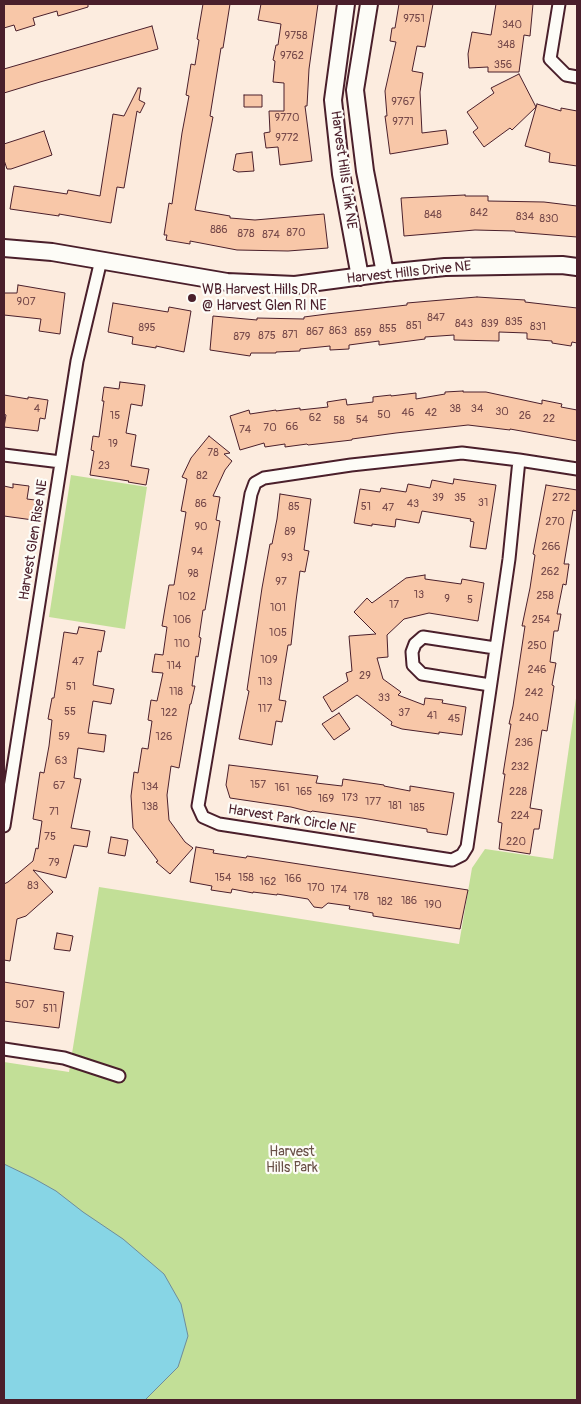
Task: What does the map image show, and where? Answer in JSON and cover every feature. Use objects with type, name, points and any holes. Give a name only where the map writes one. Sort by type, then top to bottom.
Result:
[{"type":"street","name":"Harvest Hills Link NE","points":[[346,4],[333,100],[341,174],[360,277]]},
{"type":"street","name":"Harvest Hills Link NE","points":[[369,4],[355,90],[365,171],[385,273]]},
{"type":"street","points":[[559,4],[550,59],[566,74],[577,77]]},
{"type":"street","name":"Harvest Hills Drive NE","points":[[4,248],[52,252],[227,282],[295,285],[445,267],[562,265],[577,267]]},
{"type":"street","name":"Harvest Glen Rise NE","points":[[4,826],[78,361],[101,260]]},
{"type":"street","name":"Harvest Park Circle NE","points":[[518,460],[510,559],[495,648],[467,847],[462,855],[452,860],[219,824],[203,817],[198,806],[249,504],[255,483],[264,478],[352,465],[462,453],[518,460],[577,469]]},
{"type":"street","points":[[4,455],[61,462]]},
{"type":"street","points":[[490,685],[422,674],[413,665],[412,652],[415,644],[423,637],[495,648]]},
{"type":"street","points":[[4,1049],[64,1058],[119,1076]]},
{"type":"green space","points":[[71,475],[147,487],[125,629],[49,617]]},
{"type":"green space","name":"Harvest Hills Park","points":[[577,691],[577,1400],[4,1400],[4,1062],[69,1072],[99,887],[459,944],[472,868],[485,849],[553,859]]},
{"type":"water","points":[[4,1164],[56,1191],[123,1239],[164,1274],[181,1304],[188,1336],[178,1367],[145,1400],[4,1400]]},
{"type":"building","points":[[4,4],[88,4],[88,7],[58,16],[57,11],[33,18],[35,25],[16,31],[14,25],[4,28]]},
{"type":"building","points":[[203,4],[230,4],[210,116],[213,117],[195,210],[230,216],[230,218],[255,220],[324,214],[328,248],[288,251],[237,250],[190,241],[190,244],[166,240],[167,235],[164,235],[169,203],[172,204],[189,96],[186,95],[191,64],[195,65]]},
{"type":"building","points":[[261,4],[318,4],[309,69],[307,106],[305,106],[312,161],[280,165],[278,147],[266,148],[264,133],[270,132],[269,111],[284,111],[284,83],[273,82],[275,61],[273,60],[276,45],[278,45],[281,24],[258,20]]},
{"type":"building","points":[[399,4],[433,4],[425,47],[417,46],[412,71],[423,73],[420,92],[422,133],[446,130],[448,144],[390,154],[385,116],[387,116],[385,91],[396,42],[390,41],[392,28],[395,28]]},
{"type":"building","points":[[496,4],[533,4],[530,36],[524,35],[519,72],[488,72],[488,67],[469,68],[468,54],[472,32],[491,35]]},
{"type":"building","points":[[152,26],[158,49],[4,93],[4,69]]},
{"type":"building","points":[[519,74],[536,107],[512,130],[510,128],[484,147],[473,132],[478,128],[467,112],[494,93],[491,88]]},
{"type":"building","points":[[138,88],[141,88],[139,100],[145,103],[140,113],[137,111],[124,188],[117,187],[111,223],[59,214],[59,216],[10,209],[14,186],[67,194],[68,190],[100,196],[113,114],[124,116]]},
{"type":"building","points":[[244,95],[262,95],[262,107],[244,107]]},
{"type":"building","points":[[537,104],[561,111],[561,108],[577,111],[577,166],[549,162],[550,153],[525,146]]},
{"type":"building","points":[[44,131],[52,155],[7,169],[4,160],[4,144]]},
{"type":"building","points":[[252,152],[254,171],[238,172],[233,170],[236,154]]},
{"type":"building","points":[[465,195],[488,196],[488,201],[544,202],[577,206],[577,237],[515,231],[475,230],[404,236],[401,198]]},
{"type":"building","points":[[18,285],[65,293],[60,334],[39,331],[41,319],[4,315],[4,293],[17,293]]},
{"type":"building","points":[[477,297],[525,300],[525,302],[577,308],[577,343],[572,342],[571,346],[552,343],[552,341],[527,339],[527,333],[499,332],[499,341],[454,340],[454,335],[425,337],[425,339],[379,345],[379,341],[349,345],[349,349],[330,350],[330,346],[300,349],[300,351],[251,353],[250,356],[210,350],[213,316],[257,320],[257,318],[304,319],[304,317],[407,305],[407,303]]},
{"type":"building","points":[[113,303],[168,312],[169,307],[191,311],[184,352],[156,346],[156,348],[132,344],[133,337],[108,332]]},
{"type":"building","points":[[120,382],[145,385],[142,406],[131,404],[126,433],[136,435],[131,466],[149,469],[146,485],[90,475],[94,451],[91,450],[93,436],[99,437],[104,387],[119,389]]},
{"type":"building","points":[[445,392],[486,392],[542,404],[542,400],[562,404],[561,407],[577,410],[577,441],[510,429],[468,425],[308,445],[285,447],[285,444],[265,447],[264,443],[240,450],[230,416],[249,410],[250,414],[276,410],[328,407],[327,402],[346,399],[347,405],[373,402],[373,397],[416,393],[416,399],[445,394]]},
{"type":"building","points":[[4,395],[48,400],[45,419],[40,418],[38,431],[4,427],[6,415],[4,414]]},
{"type":"building","points":[[209,436],[230,453],[224,454],[232,461],[225,470],[213,496],[220,497],[216,520],[220,521],[205,610],[203,610],[198,657],[196,656],[192,686],[195,686],[179,768],[171,766],[167,795],[169,820],[185,842],[193,848],[170,874],[156,862],[158,861],[133,828],[131,796],[134,772],[138,773],[142,748],[148,749],[152,721],[148,720],[151,700],[157,701],[163,673],[152,672],[155,654],[163,655],[167,627],[162,626],[169,585],[174,585],[186,512],[181,511],[187,479],[182,477],[191,458]]},
{"type":"building","points":[[454,479],[496,485],[486,549],[470,547],[474,522],[470,521],[471,519],[422,511],[419,523],[396,519],[395,527],[354,523],[360,489],[380,492],[381,488],[406,492],[408,484],[430,488],[432,480],[453,484]]},
{"type":"building","points":[[13,484],[29,486],[27,499],[35,500],[33,520],[4,516],[4,486],[13,488]]},
{"type":"building","points":[[546,485],[577,490],[577,511],[573,510],[564,564],[569,564],[566,585],[563,584],[557,614],[561,614],[558,631],[554,631],[550,662],[556,663],[552,685],[554,686],[547,731],[542,730],[530,808],[542,810],[539,829],[534,829],[530,854],[499,849],[502,823],[498,822],[511,724],[509,724],[525,626],[522,626],[530,588],[535,555],[533,554]]},
{"type":"building","points":[[280,494],[311,499],[304,550],[309,551],[305,572],[300,571],[291,645],[288,645],[279,700],[286,701],[282,722],[276,721],[272,745],[239,739],[249,691],[247,690],[262,588],[270,544],[272,544],[277,519]]},
{"type":"building","points":[[425,575],[425,579],[461,584],[462,579],[484,583],[478,621],[429,613],[404,619],[387,635],[388,657],[377,658],[383,679],[401,692],[398,695],[424,705],[425,698],[443,700],[442,703],[466,707],[462,735],[402,729],[391,725],[392,722],[357,695],[332,712],[323,697],[348,681],[346,673],[352,671],[349,636],[376,634],[354,612],[367,598],[372,603],[406,578]]},
{"type":"building","points":[[79,627],[105,631],[101,652],[98,651],[93,685],[114,689],[111,704],[93,701],[88,733],[106,735],[104,752],[78,748],[74,778],[81,779],[71,828],[90,831],[87,847],[74,845],[66,878],[33,870],[53,892],[26,916],[17,919],[10,961],[4,960],[4,884],[33,861],[36,848],[38,849],[42,821],[33,819],[40,772],[44,773],[49,746],[52,720],[48,719],[52,698],[54,698],[64,632],[77,634]]},
{"type":"building","points":[[339,713],[350,729],[334,740],[322,724]]},
{"type":"building","points":[[229,765],[318,776],[316,783],[342,786],[343,779],[410,791],[410,786],[454,793],[447,835],[427,832],[427,829],[230,798],[226,785]]},
{"type":"building","points":[[111,837],[128,840],[125,856],[108,853]]},
{"type":"building","points":[[196,847],[214,850],[213,853],[246,858],[247,856],[468,890],[460,929],[373,916],[373,913],[349,909],[350,906],[328,903],[322,908],[314,907],[308,899],[277,894],[253,893],[232,889],[231,893],[211,890],[212,886],[190,882]]},
{"type":"building","points":[[57,933],[73,936],[70,951],[54,949]]},
{"type":"building","points":[[4,982],[64,992],[59,1028],[4,1021]]},
{"type":"place","name":"WB Harvest Hills DR @ Harvest Glen RI NE","points":[[192,298]]}]
